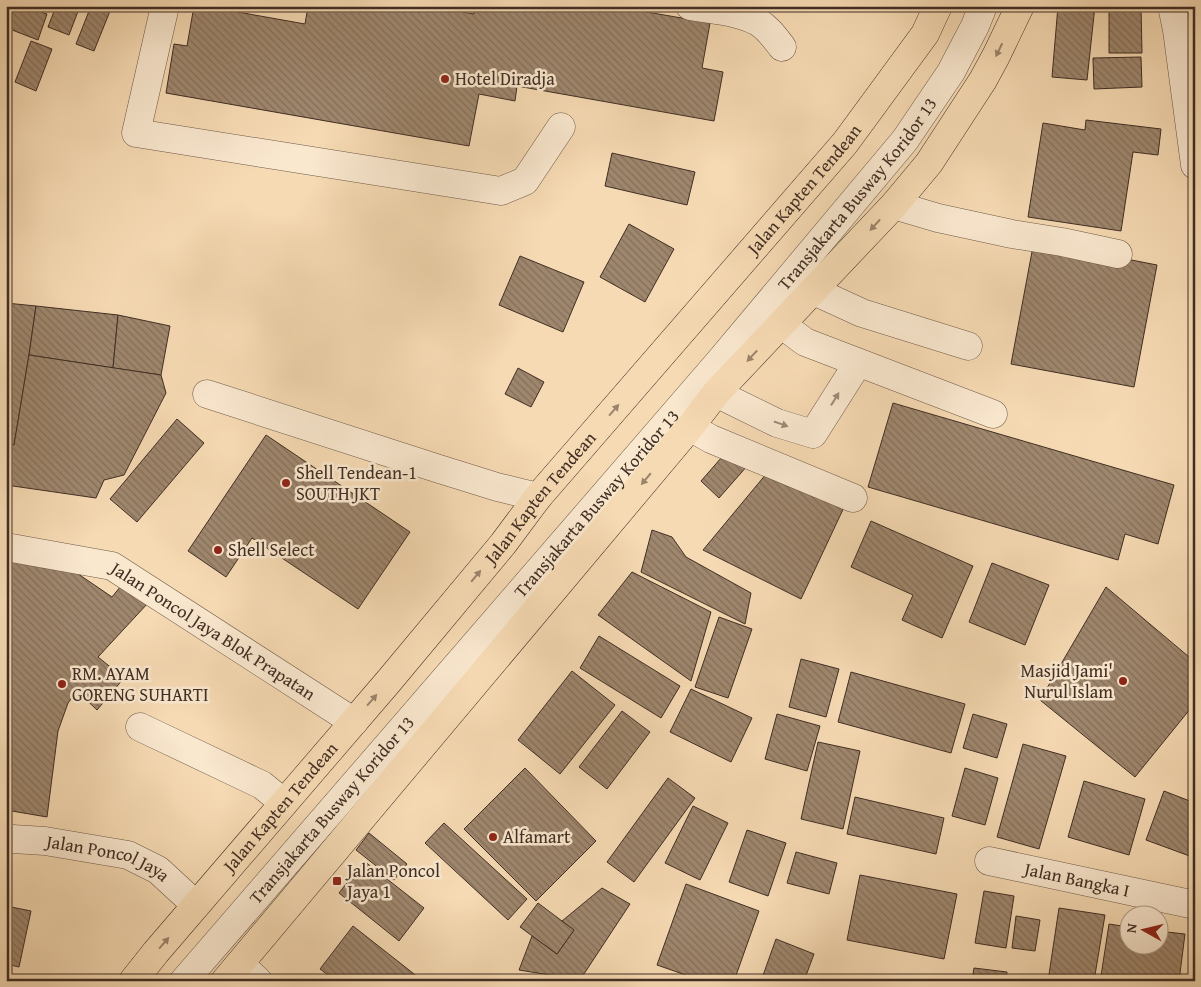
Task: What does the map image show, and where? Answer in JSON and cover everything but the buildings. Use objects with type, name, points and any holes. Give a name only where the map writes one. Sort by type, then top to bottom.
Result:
[{"type":"main road","name":"Jalan Kapten Tendean","points":[[133,981],[503,544],[538,497],[845,143],[926,34],[938,6]]},
{"type":"main road","points":[[241,975],[716,394],[894,205],[929,163],[983,80],[1020,6]]},
{"type":"street","points":[[164,6],[136,133],[500,191],[525,181],[561,127]]},
{"type":"street","points":[[690,6],[744,16],[759,23],[782,47]]},
{"type":"street","name":"Transjakarta Busway Koridor 13","points":[[184,981],[720,361],[905,140],[951,72],[975,26],[983,6]]},
{"type":"street","points":[[1181,22],[1195,166]]},
{"type":"street","points":[[894,205],[956,222],[1118,254]]},
{"type":"street","points":[[814,291],[862,313],[968,346]]},
{"type":"street","points":[[781,324],[804,342],[993,414]]},
{"type":"street","points":[[716,394],[778,424],[813,434],[858,363]]},
{"type":"street","points":[[207,394],[497,487],[538,497]]},
{"type":"street","points":[[690,427],[711,439],[852,498]]},
{"type":"street","name":"Jalan Poncol Jaya Blok Prapatan","points":[[6,547],[112,566],[354,722]]},
{"type":"street","points":[[140,727],[262,785],[284,802]]},
{"type":"street","name":"Jalan Poncol Jaya","points":[[6,837],[45,841],[128,855],[158,870],[196,905]]},
{"type":"street","name":"Jalan Bangka I","points":[[989,861],[1195,905]]},
{"type":"place","name":"Hotel Diradja","points":[[445,79]]},
{"type":"place","name":"Shell Tendean-1 SOUTH JKT","points":[[286,483]]},
{"type":"place","name":"Shell Select","points":[[218,550]]},
{"type":"place","name":"Masjid Jami' Nurul Islam","points":[[1123,681]]},
{"type":"place","name":"RM. AYAM GORENG SUHARTI","points":[[62,684]]},
{"type":"place","name":"Alfamart","points":[[493,837]]},
{"type":"place","name":"Jalan Poncol Jaya 1","points":[[337,881]]}]
